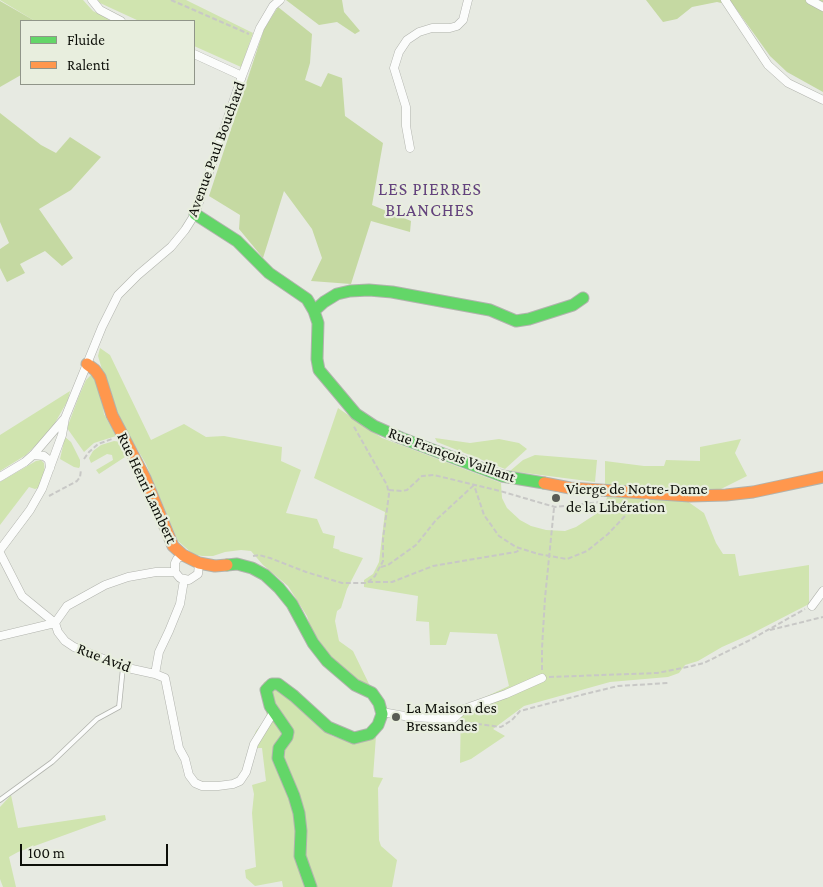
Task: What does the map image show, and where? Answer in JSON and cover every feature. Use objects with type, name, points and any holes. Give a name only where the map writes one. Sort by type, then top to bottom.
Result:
[{"type":"street","points":[[92,0],[100,10],[119,20]]},
{"type":"street","name":"Avenue Paul Bouchard","points":[[65,418],[102,327],[118,295],[171,247],[195,214],[260,28],[273,6],[280,0]]},
{"type":"street","points":[[410,148],[406,126],[406,107],[394,68],[399,52],[407,40],[419,32],[432,28],[457,26],[463,20],[468,0]]},
{"type":"street","points":[[725,0],[768,65],[788,83],[823,100]]},
{"type":"street","points":[[810,0],[823,7]]},
{"type":"street","points":[[195,54],[242,76]]},
{"type":"street","points":[[195,214],[208,220],[237,241],[269,273],[302,294],[314,311],[337,294],[369,290],[392,292],[490,310],[516,322],[573,305],[583,298]]},
{"type":"street","name":"Rue François Vaillant","points":[[314,311],[318,329],[316,353],[319,370],[350,408],[374,426],[502,476],[552,486],[690,496],[726,496],[823,477]]},
{"type":"street","name":"Rue Henri Lambert","points":[[87,364],[100,377],[112,415],[146,478],[169,540],[183,555],[199,564],[215,566],[237,564],[259,571],[272,580],[292,604],[320,653],[342,675],[372,693],[379,702],[382,712]]},
{"type":"street","points":[[0,477],[33,455],[65,418]]},
{"type":"street","points":[[0,552],[35,501],[50,469],[62,435],[65,418]]},
{"type":"street","points":[[33,455],[41,454],[47,458],[50,463],[50,469]]},
{"type":"street","name":"Rue Avid","points":[[0,552],[22,596],[55,623],[61,637],[69,644],[123,667],[165,678],[179,748],[185,759],[188,776],[198,785],[223,786],[240,781],[246,772],[254,744],[273,713]]},
{"type":"street","points":[[183,555],[175,563],[175,572],[184,580],[192,579],[196,576],[199,564]]},
{"type":"street","points":[[0,636],[55,623],[67,606],[105,585],[142,574],[175,572]]},
{"type":"street","points":[[155,674],[159,652],[180,604],[184,580]]},
{"type":"street","points":[[812,606],[823,591]]},
{"type":"street","points":[[311,887],[300,856],[299,814],[294,796],[278,758],[279,748],[287,737],[288,732],[273,713],[266,690],[268,686],[275,683],[294,696],[328,727],[348,736],[360,738],[370,734],[378,725],[382,712],[453,719],[464,709],[506,694],[542,678]]},
{"type":"lane","points":[[0,800],[52,762],[97,719],[119,707],[123,667]]},
{"type":"path","points":[[171,0],[257,37]]},
{"type":"path","points":[[350,408],[352,424],[389,490],[390,498],[383,536],[381,567],[368,582]]},
{"type":"path","points":[[84,459],[93,448],[103,441],[119,438],[126,441]]},
{"type":"path","points":[[35,501],[72,485],[80,477],[81,470]]},
{"type":"path","points":[[389,490],[407,490],[419,478],[427,475],[445,477],[554,507],[600,502],[616,503],[622,505],[626,512],[625,516],[608,534],[587,551],[567,559],[538,554],[504,540],[492,528],[484,515],[474,485]]},
{"type":"path","points":[[381,567],[388,565],[416,545],[436,520],[474,485]]},
{"type":"path","points":[[554,507],[543,630],[542,678],[657,673],[684,668],[704,662],[812,606]]},
{"type":"path","points":[[237,564],[246,558],[259,555],[330,581],[352,584],[392,582],[433,566],[516,552],[521,548]]},
{"type":"path","points":[[766,631],[823,617]]},
{"type":"path","points":[[453,719],[470,724],[501,727],[512,720],[520,711],[618,686],[668,683]]},
{"type":"green space","points":[[0,0],[83,0],[93,11],[109,19],[108,20],[33,20]]},
{"type":"green space","points":[[98,0],[186,0],[253,33],[241,67],[195,46],[195,20],[137,20],[100,3]]},
{"type":"green space","points":[[286,0],[342,0],[344,12],[360,31],[355,34],[337,22],[319,25]]},
{"type":"green space","points":[[646,0],[823,0],[823,92],[787,72],[770,56],[734,6],[717,2],[692,7],[677,19],[663,22]]},
{"type":"green space","points":[[0,1],[33,20],[20,20],[20,76],[0,87]]},
{"type":"green space","points":[[278,7],[312,34],[310,63],[305,80],[321,87],[328,73],[342,78],[345,116],[383,143],[372,205],[411,221],[410,232],[371,221],[351,284],[311,281],[322,258],[312,229],[284,191],[263,258],[239,229],[240,215],[209,196],[264,29]]},
{"type":"green space","points":[[0,113],[41,145],[56,153],[70,137],[101,157],[71,190],[39,209],[73,258],[62,266],[45,251],[20,264],[25,273],[7,282],[0,268],[0,249],[9,243],[0,222]]},
{"type":"green space","points":[[100,348],[110,355],[151,440],[184,424],[206,437],[224,436],[282,447],[281,461],[301,470],[286,513],[317,519],[323,533],[335,536],[333,548],[363,558],[347,589],[341,608],[337,611],[335,621],[339,641],[353,651],[370,686],[356,680],[334,662],[311,629],[307,616],[288,586],[263,565],[251,551],[241,550],[213,556],[202,556],[193,554],[178,541],[146,464],[127,432],[110,396],[98,356]]},
{"type":"green space","points":[[91,375],[95,376],[100,388],[104,414],[116,436],[94,443],[84,452],[67,428],[86,380]]},
{"type":"green space","points":[[70,391],[68,400],[51,430],[26,455],[0,471],[0,435]]},
{"type":"green space","points":[[338,408],[382,438],[501,483],[502,498],[507,508],[520,520],[531,526],[546,530],[565,531],[576,527],[599,512],[605,506],[607,497],[687,501],[704,513],[716,543],[723,554],[735,554],[739,576],[809,565],[809,604],[698,661],[685,665],[679,673],[668,677],[610,682],[524,706],[493,729],[505,736],[471,759],[460,763],[461,708],[509,686],[497,634],[450,632],[446,645],[430,645],[429,622],[416,621],[418,596],[364,587],[364,580],[373,574],[379,562],[385,512],[314,478]]},
{"type":"green space","points":[[65,437],[71,442],[80,460],[79,468],[60,459]]},
{"type":"green space","points":[[435,438],[470,443],[499,439],[519,443],[527,449],[505,469],[437,442]]},
{"type":"green space","points":[[741,439],[735,453],[747,476],[715,492],[605,485],[605,461],[644,466],[664,466],[666,460],[700,461],[700,447]]},
{"type":"green space","points":[[114,441],[122,442],[131,458],[125,457],[99,474],[96,470],[113,460],[112,455],[107,454],[91,463],[89,458],[93,451],[101,445]]},
{"type":"green space","points":[[535,455],[597,460],[595,482],[510,471],[523,460]]},
{"type":"green space","points":[[41,460],[44,463],[45,475],[38,488],[29,487],[0,525],[0,482]]},
{"type":"green space","points":[[274,678],[298,691],[318,714],[318,726],[332,736],[349,742],[360,742],[376,736],[373,777],[383,778],[378,788],[379,840],[381,846],[397,860],[392,887],[283,887],[282,881],[255,886],[246,878],[245,870],[256,867],[252,813],[254,794],[252,785],[266,781],[262,748],[249,748],[256,731],[267,717],[262,687],[264,682]]},
{"type":"green space","points":[[11,795],[18,828],[105,815],[106,820],[9,857],[16,887],[3,887],[0,879],[0,807]]},
{"type":"traffic: fast","points":[[195,214],[237,241],[269,273],[307,299],[318,323],[317,359],[319,370],[356,414],[374,426],[401,438],[502,476],[544,483]]},
{"type":"traffic: fast","points":[[314,311],[337,294],[369,290],[392,292],[490,310],[516,321],[529,319],[573,305],[583,298]]},
{"type":"traffic: fast","points":[[227,565],[237,564],[252,568],[265,575],[279,588],[292,604],[313,643],[327,661],[355,685],[372,693],[379,703],[382,714],[378,725],[370,734],[354,738],[328,727],[278,684],[272,684],[266,690],[270,706],[288,732],[287,737],[279,748],[278,758],[299,813],[301,831],[300,856],[311,887]]},
{"type":"traffic: slow","points":[[87,364],[100,377],[112,415],[145,478],[173,546],[183,555],[199,563],[215,566],[227,565]]},
{"type":"traffic: slow","points":[[544,483],[570,488],[690,496],[753,492],[823,477]]},
{"type":"place","name":"Vierge de Notre-Dame de la Libération","points":[[556,498]]},
{"type":"place","name":"La Maison des Bressandes","points":[[396,717]]},
{"type":"district","name":"LES PIERRES BLANCHES","points":[[430,199]]}]
